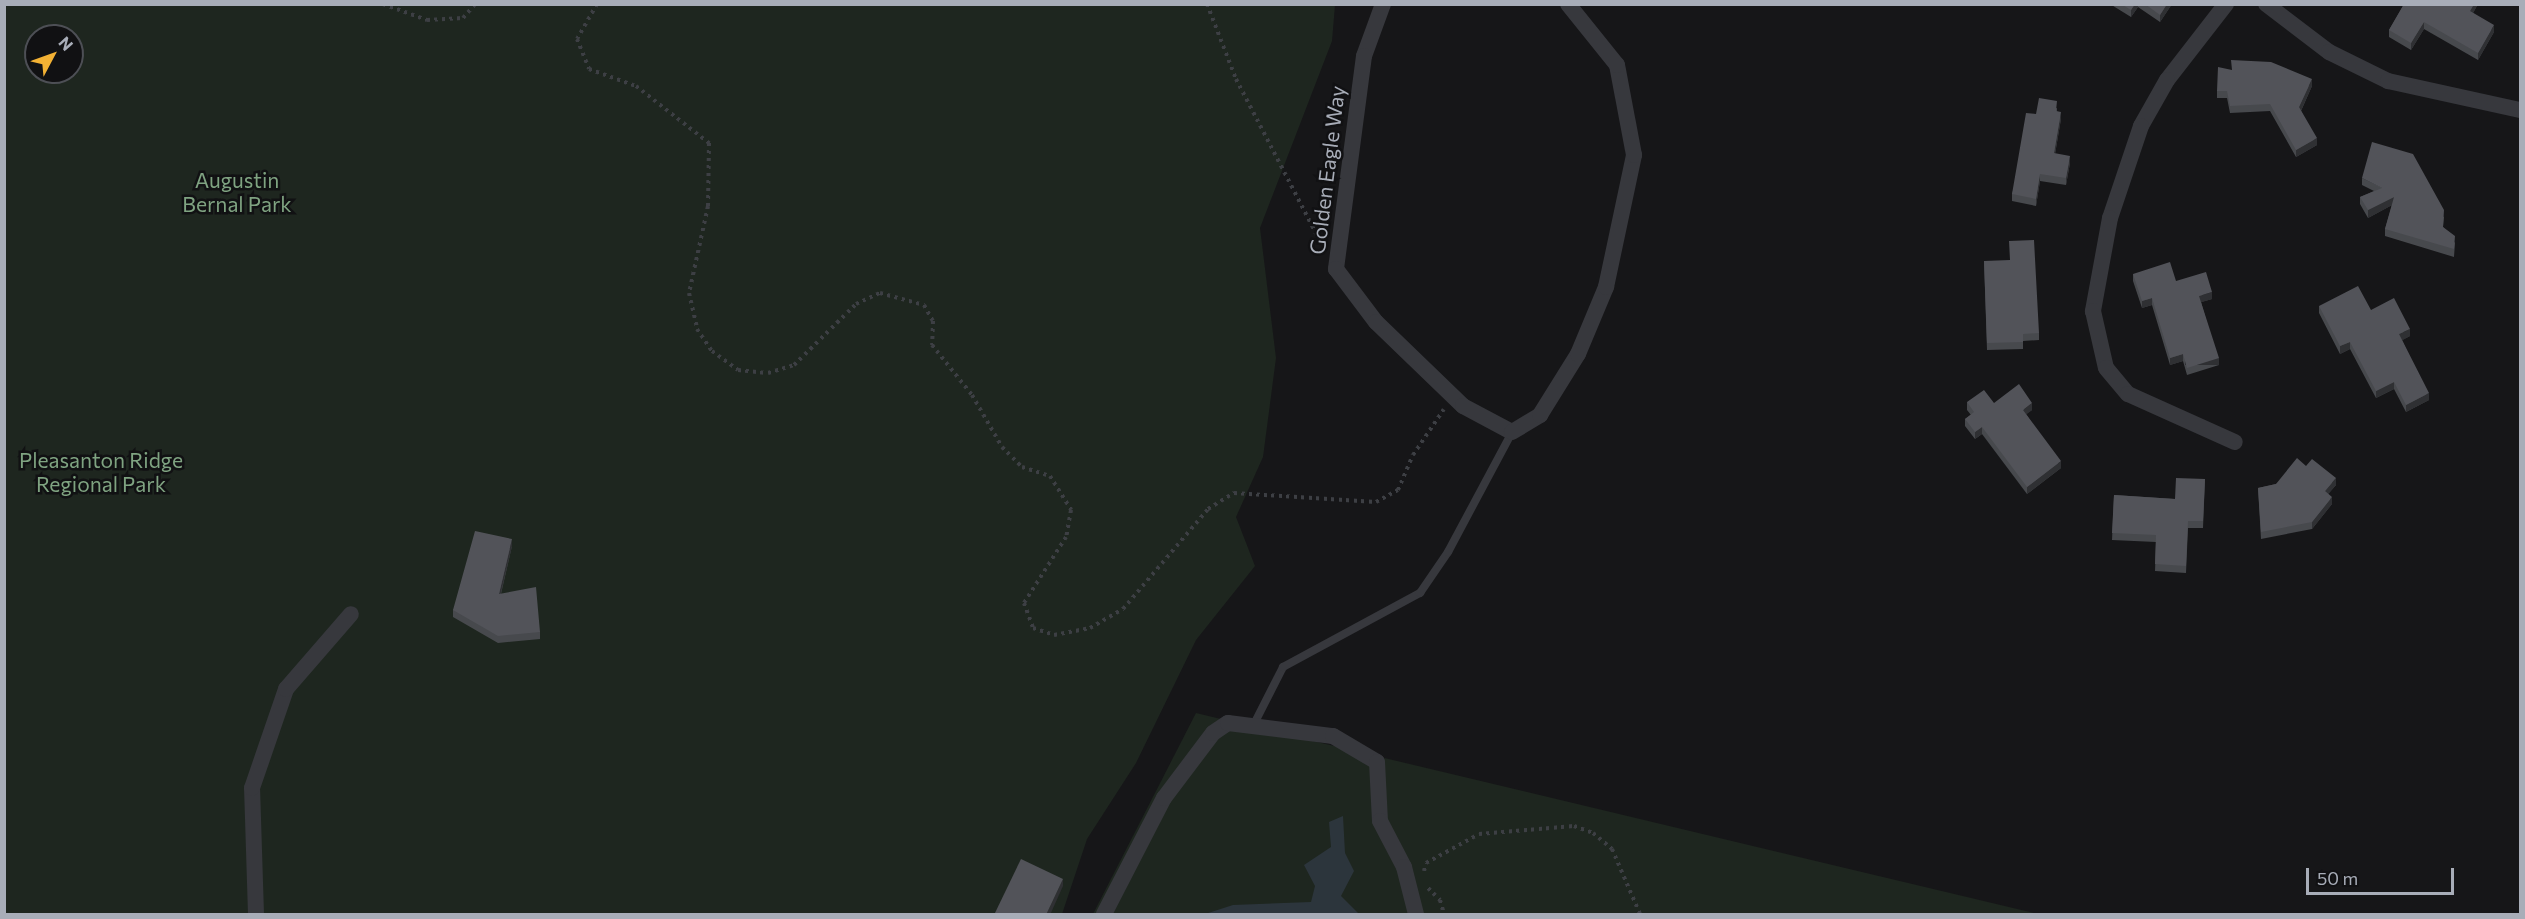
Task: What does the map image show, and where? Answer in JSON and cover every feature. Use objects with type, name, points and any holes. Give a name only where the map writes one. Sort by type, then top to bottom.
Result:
[{"type":"street","name":"Golden Eagle Way","points":[[1383,4],[1364,56],[1336,269],[1376,322],[1454,397],[1512,432]]},
{"type":"street","points":[[1512,432],[1540,415],[1578,354],[1606,287],[1634,155],[1617,65],[1568,4]]},
{"type":"street","points":[[2226,4],[2167,80],[2141,126],[2110,218],[2093,310],[2106,368],[2128,394],[2235,442]]},
{"type":"street","points":[[2266,4],[2329,52],[2388,81],[2520,110]]},
{"type":"street","points":[[256,915],[252,788],[286,689],[351,614]]},
{"type":"street","points":[[1104,915],[1164,798],[1213,733],[1228,723],[1254,724],[1333,736],[1377,762],[1380,821],[1404,867],[1416,915]]},
{"type":"lane","points":[[1254,724],[1283,667],[1420,593],[1448,552],[1512,432]]},
{"type":"path","points":[[382,4],[427,20],[463,18],[475,4]]},
{"type":"path","points":[[597,4],[577,39],[589,69],[636,86],[709,143],[708,206],[689,293],[697,330],[712,351],[738,370],[768,373],[794,365],[856,304],[880,293],[924,305],[933,321],[932,345],[972,394],[1002,447],[1022,467],[1050,476],[1071,510],[1066,537],[1024,603],[1033,628],[1054,635],[1090,627],[1123,609],[1208,509],[1234,493],[1376,502],[1398,490],[1422,439],[1454,397]]},
{"type":"path","points":[[1207,4],[1236,79],[1336,269]]},
{"type":"path","points":[[1444,915],[1440,900],[1421,881],[1426,863],[1479,834],[1550,825],[1593,833],[1612,849],[1640,915]]},
{"type":"green space","points":[[4,5],[1335,5],[1332,41],[1260,228],[1276,358],[1263,457],[1236,517],[1255,566],[1196,640],[1136,763],[1087,839],[1062,914],[5,914]]},
{"type":"green space","points":[[1196,713],[2038,914],[1093,914]]},
{"type":"shaded area","points":[[1343,816],[1345,853],[1354,871],[1341,896],[1359,914],[1205,914],[1233,905],[1311,902],[1315,886],[1304,865],[1331,847],[1329,822]]},
{"type":"building","points":[[2121,4],[2135,4],[2131,10]]},
{"type":"building","points":[[2145,4],[2167,4],[2160,15]]},
{"type":"building","points":[[2404,4],[2474,4],[2470,11],[2494,25],[2478,53],[2424,22],[2411,43],[2389,30]]},
{"type":"building","points":[[2231,60],[2271,62],[2312,79],[2299,107],[2317,138],[2296,150],[2270,104],[2230,106],[2227,91],[2217,91],[2218,67],[2232,70]]},
{"type":"building","points":[[2039,98],[2057,101],[2056,111],[2061,112],[2054,153],[2070,156],[2066,178],[2040,174],[2036,199],[2012,194],[2026,113],[2036,114]]},
{"type":"building","points":[[2372,142],[2413,154],[2444,210],[2443,227],[2455,236],[2454,249],[2385,229],[2394,197],[2368,210],[2360,197],[2382,188],[2362,178]]},
{"type":"building","points":[[2034,240],[2039,333],[2023,334],[2023,342],[1987,343],[1984,261],[2010,260],[2009,241]]},
{"type":"building","points":[[2170,262],[2176,281],[2206,272],[2212,292],[2199,296],[2219,358],[2187,368],[2183,354],[2170,358],[2152,298],[2142,301],[2133,274]]},
{"type":"building","points":[[2358,286],[2371,310],[2394,298],[2410,329],[2399,334],[2429,393],[2406,405],[2394,382],[2376,391],[2350,342],[2340,346],[2319,306]]},
{"type":"building","points":[[2019,384],[2032,403],[2023,410],[2061,461],[2027,487],[1982,427],[1975,432],[1965,419],[1974,412],[1967,402],[1984,390],[1994,403]]},
{"type":"building","points":[[2297,458],[2306,466],[2312,459],[2336,478],[2325,491],[2332,497],[2312,522],[2261,532],[2258,488],[2276,484]]},
{"type":"building","points":[[2176,478],[2205,479],[2203,521],[2188,521],[2186,566],[2155,564],[2156,535],[2112,533],[2114,495],[2175,499]]},
{"type":"building","points":[[475,531],[512,539],[499,594],[536,587],[540,632],[498,636],[453,610]]},
{"type":"building","points":[[1021,859],[1063,879],[1046,915],[994,915]]},
{"type":"park label","name":"Augustin Bernal Park","points":[[237,192]]},
{"type":"park label","name":"Pleasanton Ridge Regional Park","points":[[101,472]]}]
